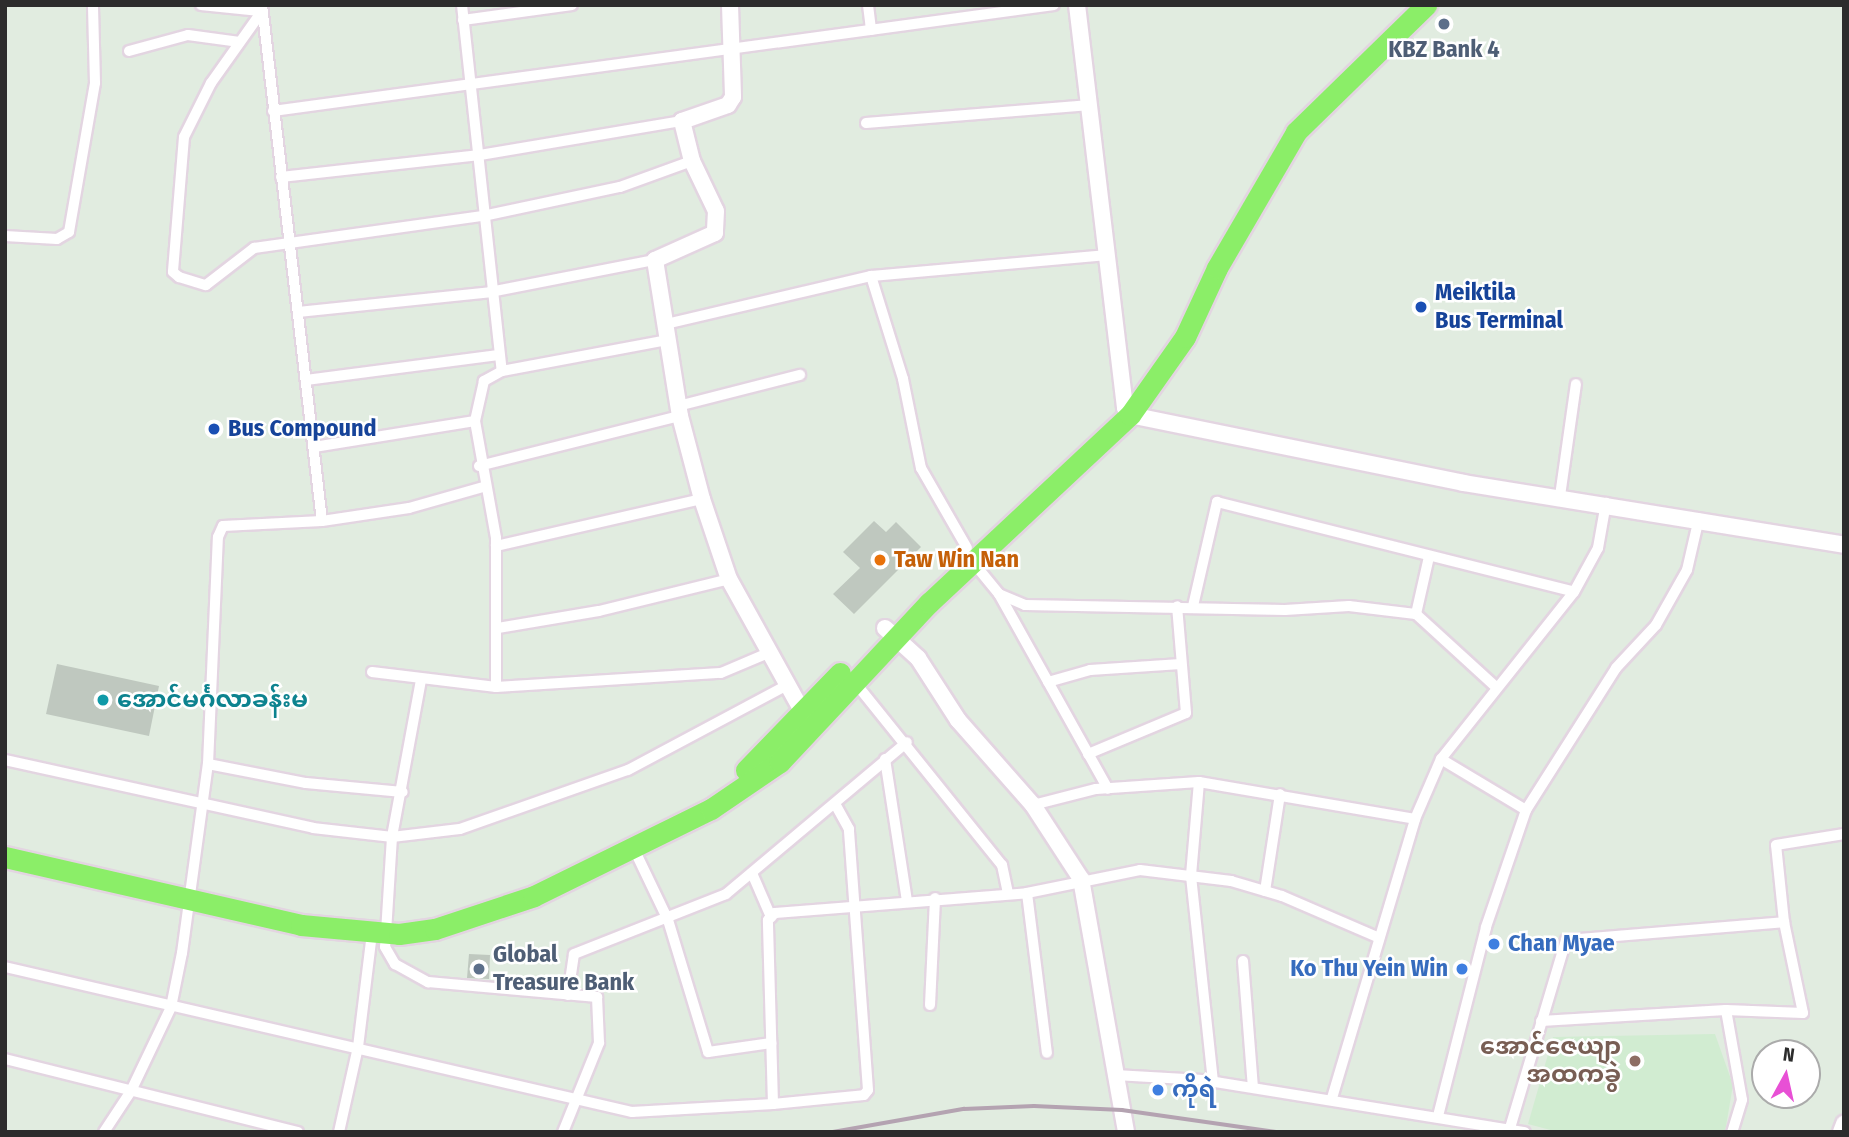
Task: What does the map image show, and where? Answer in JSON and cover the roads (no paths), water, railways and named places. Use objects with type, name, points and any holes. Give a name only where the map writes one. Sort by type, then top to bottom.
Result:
[{"type":"highway","points":[[601,860],[634,849],[747,786],[779,762],[806,719],[890,632],[970,554],[1131,408],[1185,337],[1224,256],[1296,132],[1426,5]]},
{"type":"highway","points":[[5,871],[379,940],[435,929],[534,896],[601,860],[630,838],[731,782],[853,680],[890,632]]},
{"type":"highway","points":[[5,857],[188,906]]},
{"type":"street","points":[[5,236],[57,239],[69,232],[94,83],[93,5]]},
{"type":"street","points":[[201,5],[261,10]]},
{"type":"street","points":[[462,5],[480,155],[490,292],[502,371]]},
{"type":"street","points":[[463,20],[572,5]]},
{"type":"street","points":[[281,177],[480,155],[682,121],[727,105],[737,86],[730,5]]},
{"type":"street","points":[[868,5],[871,30]]},
{"type":"street","points":[[272,111],[1054,5]]},
{"type":"street","points":[[1077,5],[1108,255],[1131,408],[1462,483],[1699,518],[1844,545]]},
{"type":"street","points":[[261,10],[184,137],[173,272],[206,285],[254,248],[483,216],[620,187],[692,161]]},
{"type":"street","points":[[261,10],[322,521]]},
{"type":"street","points":[[129,51],[188,35],[240,42]]},
{"type":"street","points":[[866,123],[1090,105]]},
{"type":"street","points":[[298,312],[490,292],[654,260],[715,233],[716,211],[692,161],[682,121]]},
{"type":"street","points":[[496,687],[496,546],[479,466],[475,421],[484,381],[502,371],[667,332],[872,276],[1108,255]]},
{"type":"street","points":[[654,260],[679,411],[702,499],[729,579],[766,654],[806,719]]},
{"type":"street","points":[[872,276],[903,379],[920,468],[970,554],[999,594],[1108,789]]},
{"type":"street","points":[[306,380],[498,355]]},
{"type":"street","points":[[479,466],[800,375]]},
{"type":"street","points":[[1560,496],[1576,384]]},
{"type":"street","points":[[314,447],[475,421]]},
{"type":"street","points":[[104,1132],[131,1091],[171,1007],[208,764],[218,537],[223,526],[322,521],[409,508],[483,487]]},
{"type":"street","points":[[496,546],[702,499]]},
{"type":"street","points":[[1193,606],[1217,502],[1574,592]]},
{"type":"street","points":[[1332,1098],[1377,937],[1415,819],[1441,759],[1574,592],[1598,548],[1606,503]]},
{"type":"street","points":[[1438,1116],[1486,927],[1526,810],[1616,668],[1656,625],[1687,570],[1699,518]]},
{"type":"street","points":[[1416,614],[1429,557]]},
{"type":"street","points":[[498,628],[599,611],[729,579]]},
{"type":"street","points":[[999,594],[1026,605],[1060,608],[1349,606],[1416,614],[1496,687]]},
{"type":"street","points":[[1088,754],[1185,713],[1177,606]]},
{"type":"street","points":[[890,632],[918,658],[958,720],[1033,805],[1081,879],[1126,1132]]},
{"type":"street","points":[[372,672],[496,687],[720,673],[766,654]]},
{"type":"street","points":[[1048,682],[1090,670],[1181,664]]},
{"type":"street","points":[[339,1132],[379,940],[393,837],[421,680]]},
{"type":"street","points":[[853,680],[906,742],[1002,865],[1008,893]]},
{"type":"street","points":[[5,760],[204,800],[313,828],[393,837],[460,829],[628,770],[785,686]]},
{"type":"street","points":[[568,995],[574,954],[668,920],[726,894],[836,806],[906,742]]},
{"type":"street","points":[[1441,759],[1526,810]]},
{"type":"street","points":[[885,760],[907,901]]},
{"type":"street","points":[[208,764],[306,783],[403,792]]},
{"type":"street","points":[[1033,805],[1108,789],[1199,782],[1415,819]]},
{"type":"street","points":[[1199,782],[1191,876],[1213,1081]]},
{"type":"street","points":[[1265,891],[1280,794]]},
{"type":"street","points":[[5,967],[632,1112],[773,1104],[864,1095],[867,1090],[849,829],[836,806]]},
{"type":"street","points":[[1541,1021],[1726,1010],[1803,1013],[1784,922],[1776,845],[1844,834]]},
{"type":"street","points":[[634,849],[668,920],[708,1052],[771,1043]]},
{"type":"street","points":[[771,918],[935,898],[1027,893],[1081,879],[1140,870],[1191,876],[1265,891],[1377,937]]},
{"type":"street","points":[[752,873],[771,918],[773,1104]]},
{"type":"street","points":[[1027,893],[1046,1053]]},
{"type":"street","points":[[930,1005],[935,898]]},
{"type":"street","points":[[1510,1128],[1566,940],[1784,922]]},
{"type":"street","points":[[379,940],[395,964],[428,982],[568,995],[601,1002],[598,1043],[579,1100],[563,1132]]},
{"type":"street","points":[[1243,961],[1253,1087]]},
{"type":"street","points":[[1726,1010],[1742,1100],[1732,1132]]},
{"type":"street","points":[[5,1059],[298,1132]]},
{"type":"street","points":[[1115,1075],[1213,1081],[1332,1098],[1525,1132]]},
{"type":"street","points":[[1841,1132],[1844,1124]]},
{"type":"railway","points":[[833,1132],[964,1109],[1034,1106],[1122,1110],[1277,1132]]},
{"type":"place","name":"KBZ Bank 4","points":[[1444,24]]},
{"type":"place","name":"Meiktila Bus Terminal","points":[[1421,307]]},
{"type":"place","name":"Bus Compound","points":[[214,429]]},
{"type":"place","name":"Taw Win Nan","points":[[880,560]]},
{"type":"place","name":"အောင်မင်္ဂလာခန်းမ","points":[[103,700]]},
{"type":"place","name":"Chan Myae","points":[[1494,944]]},
{"type":"place","name":"Global Treasure Bank","points":[[479,969]]},
{"type":"place","name":"Ko Thu Yein Win","points":[[1462,969]]},
{"type":"place","name":"အောင်ဇေယျာ အထကခွဲ","points":[[1635,1061]]},
{"type":"place","name":"ကိုရဲ","points":[[1158,1090]]}]
